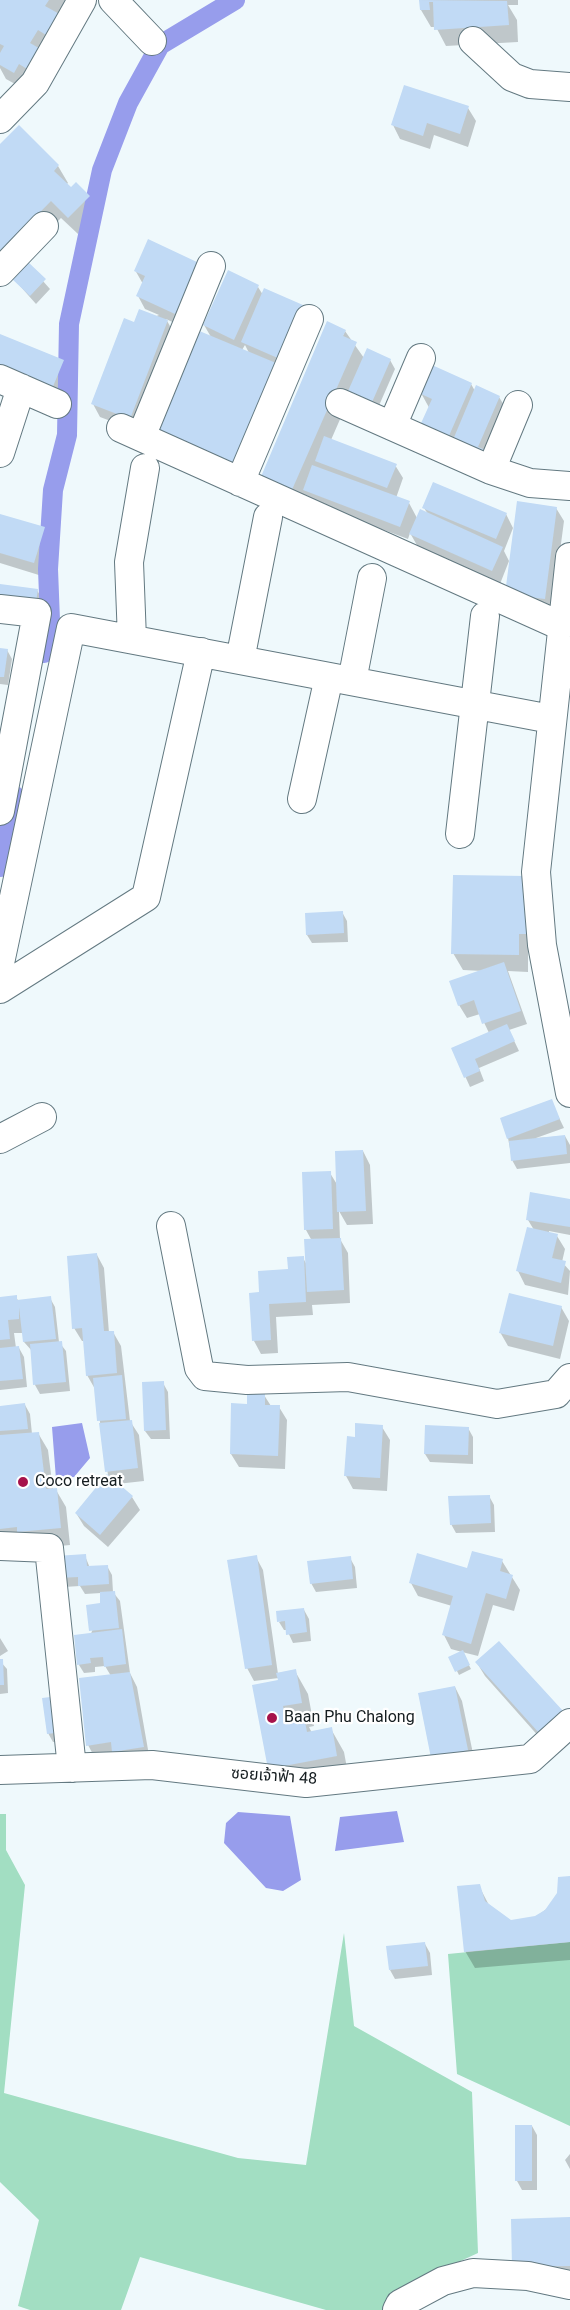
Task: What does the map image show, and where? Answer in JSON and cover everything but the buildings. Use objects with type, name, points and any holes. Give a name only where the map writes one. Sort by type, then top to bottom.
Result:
[{"type":"street","points":[[0,119],[35,83],[82,0]]},
{"type":"street","points":[[113,0],[152,41]]},
{"type":"street","points":[[473,41],[512,77],[530,84],[570,87]]},
{"type":"street","points":[[0,272],[44,226]]},
{"type":"street","points":[[211,266],[131,433],[561,626]]},
{"type":"street","points":[[240,482],[309,319]]},
{"type":"street","points":[[392,426],[421,358]]},
{"type":"street","points":[[0,453],[10,384],[57,404]]},
{"type":"street","points":[[340,403],[491,470],[530,483],[570,486]]},
{"type":"street","points":[[491,470],[518,405]]},
{"type":"street","points":[[132,639],[129,562],[145,468]]},
{"type":"street","points":[[240,660],[268,517]]},
{"type":"street","points":[[570,557],[536,872],[542,945],[570,1094]]},
{"type":"street","points":[[302,799],[372,578]]},
{"type":"street","points":[[0,609],[37,613],[0,812]]},
{"type":"street","points":[[460,834],[485,616]]},
{"type":"street","points":[[0,963],[71,628],[551,719]]},
{"type":"street","points":[[0,989],[146,897],[201,652]]},
{"type":"street","points":[[0,1139],[42,1117]]},
{"type":"street","points":[[171,1226],[199,1368],[205,1376],[247,1380],[348,1377],[497,1404],[556,1394],[570,1378]]},
{"type":"street","points":[[0,1546],[49,1548],[72,1768]]},
{"type":"street","name":"ซอยเจ้าฟ้า 48","points":[[0,1770],[152,1765],[306,1783],[530,1758],[570,1722]]},
{"type":"street","points":[[397,2310],[400,2304],[443,2281],[473,2273],[528,2276],[570,2285]]},
{"type":"green space","points":[[0,1814],[6,1814],[6,1850],[25,1885],[4,2093],[238,2158],[306,2165],[344,1933],[354,2026],[472,2092],[478,2253],[400,2289],[385,2310],[326,2310],[140,2257],[121,2310],[30,2310],[18,2306],[39,2220],[0,2182]]},
{"type":"green space","points":[[570,1942],[570,2126],[457,2074],[448,1954]]},
{"type":"water","points":[[82,1423],[90,1458],[74,1477],[56,1479],[52,1427]]},
{"type":"water","points":[[397,1811],[404,1842],[335,1851],[340,1817]]},
{"type":"water","points":[[238,1812],[290,1816],[301,1880],[283,1891],[266,1888],[224,1843],[226,1823]]},
{"type":"waterway","points":[[44,653],[50,621],[48,569],[53,490],[67,435],[69,324],[102,170],[128,103],[160,45],[235,0]]},
{"type":"waterway","points":[[0,867],[15,796]]},
{"type":"place","name":"Coco retreat","points":[[23,1482]]},
{"type":"place","name":"Baan Phu Chalong","points":[[272,1718]]}]
